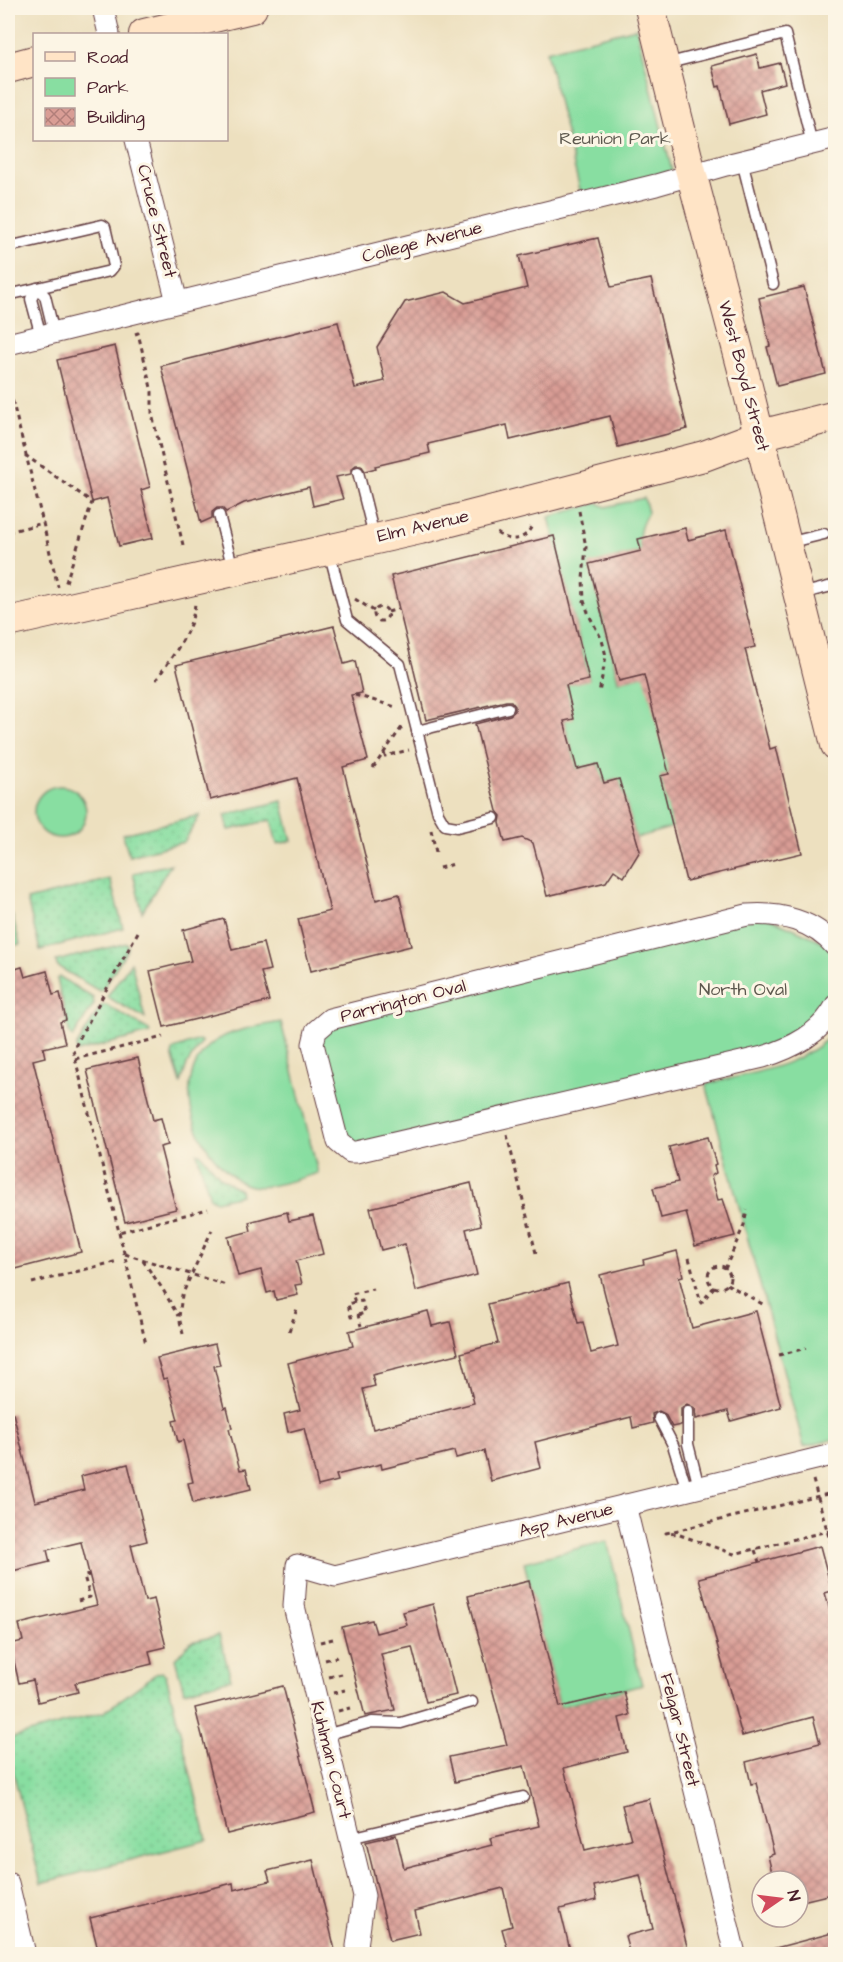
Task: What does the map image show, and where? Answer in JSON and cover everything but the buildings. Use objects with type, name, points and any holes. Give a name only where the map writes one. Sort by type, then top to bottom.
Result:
[{"type":"street","points":[[103,8],[109,33]]},
{"type":"street","points":[[148,33],[252,8]]},
{"type":"street","name":"West Boyd Street","points":[[650,8],[760,435],[836,745]]},
{"type":"street","points":[[8,68],[33,61]]},
{"type":"street","name":"College Avenue","points":[[8,344],[836,138]]},
{"type":"street","name":"Cruce Street","points":[[136,141],[177,302]]},
{"type":"street","name":"Elm Avenue","points":[[8,622],[420,529],[704,456],[760,435],[836,416]]},
{"type":"street","name":"Parrington Oval","points":[[836,948],[817,931],[795,920],[761,914],[747,915],[330,1019],[316,1031],[313,1044],[338,1142],[350,1152],[356,1152],[763,1057],[782,1051],[808,1037],[822,1025],[836,1005]]},
{"type":"street","name":"Asp Avenue","points":[[297,1565],[335,1576],[836,1454]]},
{"type":"street","name":"Felgar Street","points":[[625,1505],[735,1954]]},
{"type":"street","name":"Kuhlman Court","points":[[297,1565],[294,1606],[364,1896],[357,1946],[359,1954]]},
{"type":"street","points":[[8,1883],[25,1954]]},
{"type":"lane","points":[[664,64],[785,34],[812,144]]},
{"type":"lane","points":[[742,161],[773,284]]},
{"type":"lane","points":[[8,247],[98,225],[105,227],[114,266],[110,271],[8,295]]},
{"type":"lane","points":[[37,288],[45,296],[47,334]]},
{"type":"lane","points":[[358,472],[375,538]]},
{"type":"lane","points":[[219,515],[233,570]]},
{"type":"lane","points":[[787,543],[824,534]]},
{"type":"lane","points":[[328,548],[347,620],[400,664],[412,732],[438,813],[445,825],[456,827],[494,818]]},
{"type":"lane","points":[[800,594],[836,585]]},
{"type":"lane","points":[[412,732],[508,708]]},
{"type":"lane","points":[[688,1411],[688,1444],[692,1460],[693,1489]]},
{"type":"lane","points":[[658,1418],[693,1489]]},
{"type":"lane","points":[[325,1735],[372,1722],[400,1723],[472,1702]]},
{"type":"lane","points":[[350,1838],[523,1797]]},
{"type":"path","points":[[127,336],[138,333],[152,392],[152,414],[183,545]]},
{"type":"path","points":[[8,383],[58,587]]},
{"type":"path","points":[[26,455],[92,502],[65,585]]},
{"type":"path","points":[[574,489],[586,547],[583,579],[584,601],[602,640],[606,656],[599,693]]},
{"type":"path","points":[[495,532],[504,538],[519,539],[527,534],[533,522]]},
{"type":"path","points":[[8,532],[43,523]]},
{"type":"path","points":[[156,680],[180,644],[188,627],[194,610],[195,596]]},
{"type":"path","points":[[351,597],[374,610]]},
{"type":"path","points":[[374,610],[381,606],[388,612]]},
{"type":"path","points":[[388,612],[399,609]]},
{"type":"path","points":[[374,610],[374,618],[378,621],[386,619],[388,612]]},
{"type":"path","points":[[355,695],[400,708],[398,698]]},
{"type":"path","points":[[373,768],[404,724],[412,732]]},
{"type":"path","points":[[384,753],[385,756],[411,750],[408,741]]},
{"type":"path","points":[[440,868],[454,864]]},
{"type":"path","points":[[138,932],[73,1050],[146,1344]]},
{"type":"path","points":[[75,1059],[163,1037]]},
{"type":"path","points":[[506,1133],[536,1253]]},
{"type":"path","points":[[118,1232],[208,1209]]},
{"type":"path","points":[[725,1269],[744,1224],[747,1210]]},
{"type":"path","points":[[179,1317],[182,1296],[190,1275],[200,1261],[212,1230]]},
{"type":"path","points":[[124,1254],[226,1286]]},
{"type":"path","points":[[689,1258],[701,1303],[714,1287]]},
{"type":"path","points":[[143,1260],[179,1317],[183,1334]]},
{"type":"path","points":[[32,1283],[118,1262]]},
{"type":"path","points":[[716,1267],[725,1269],[729,1274],[727,1284],[722,1288],[714,1287],[708,1279],[709,1273],[716,1267]]},
{"type":"path","points":[[727,1284],[765,1306]]},
{"type":"path","points":[[355,1302],[352,1294],[373,1290]]},
{"type":"path","points":[[362,1301],[364,1313],[358,1315],[351,1317],[348,1304],[362,1301]]},
{"type":"path","points":[[289,1331],[297,1309]]},
{"type":"path","points":[[358,1315],[361,1326]]},
{"type":"path","points":[[779,1355],[806,1348]]},
{"type":"path","points":[[807,1461],[836,1562]]},
{"type":"path","points":[[836,1492],[666,1533],[677,1534],[734,1554],[836,1529]]},
{"type":"path","points":[[755,1550],[759,1562]]},
{"type":"path","points":[[78,1601],[90,1598],[84,1576],[90,1575]]},
{"type":"path","points":[[316,1643],[333,1639]]},
{"type":"path","points":[[320,1661],[337,1657]]},
{"type":"path","points":[[324,1678],[342,1674]]},
{"type":"path","points":[[328,1695],[345,1690]]},
{"type":"path","points":[[333,1712],[350,1708]]},
{"type":"green space","name":"Reunion Park","points":[[636,28],[672,171],[582,198],[546,51]]},
{"type":"green space","points":[[644,498],[648,512],[640,531],[641,551],[590,565],[618,681],[664,670],[669,774],[661,776],[673,827],[636,838],[619,779],[604,783],[598,764],[577,769],[564,721],[539,692],[589,679],[549,517],[598,503],[606,507]]},
{"type":"green space","points":[[60,786],[74,790],[82,798],[86,812],[82,826],[74,834],[60,838],[46,834],[38,826],[34,812],[38,798],[46,790]]},
{"type":"green space","points":[[282,801],[292,841],[277,844],[271,820],[229,830],[225,815]]},
{"type":"green space","points":[[200,815],[184,842],[129,856],[123,834]]},
{"type":"green space","points":[[171,864],[142,912],[133,873]]},
{"type":"green space","points":[[110,879],[123,928],[40,950],[27,900]]},
{"type":"green space","name":"North Oval","points":[[761,914],[835,947],[835,1005],[808,1037],[350,1152],[316,1031]]},
{"type":"green space","points":[[12,915],[20,944],[8,947],[8,916]]},
{"type":"green space","points":[[127,943],[128,948],[103,989],[99,991],[57,966],[56,961]]},
{"type":"green space","points":[[131,962],[145,1018],[107,997]]},
{"type":"green space","points":[[60,977],[93,998],[94,1004],[73,1037],[70,1035],[57,979]]},
{"type":"green space","points":[[106,1005],[149,1030],[150,1033],[77,1052],[76,1047],[101,1006]]},
{"type":"green space","points":[[281,1022],[318,1173],[275,1185],[251,1186],[240,1182],[225,1169],[204,1142],[191,1110],[191,1076],[197,1061],[208,1047],[224,1036]]},
{"type":"green space","points":[[835,1031],[835,1439],[804,1447],[706,1084],[758,1072],[792,1061],[808,1053]]},
{"type":"green space","points":[[199,1040],[202,1042],[187,1064],[181,1083],[172,1055],[174,1049]]},
{"type":"green space","points":[[197,1153],[200,1153],[221,1178],[240,1190],[241,1195],[216,1201],[210,1198]]},
{"type":"green space","points":[[607,1541],[642,1685],[560,1707],[524,1562]]},
{"type":"green space","points":[[219,1635],[231,1679],[184,1691],[175,1659],[191,1642]]},
{"type":"green space","points":[[162,1672],[166,1675],[207,1840],[41,1883],[8,1751],[8,1739],[104,1712],[157,1673]]}]
